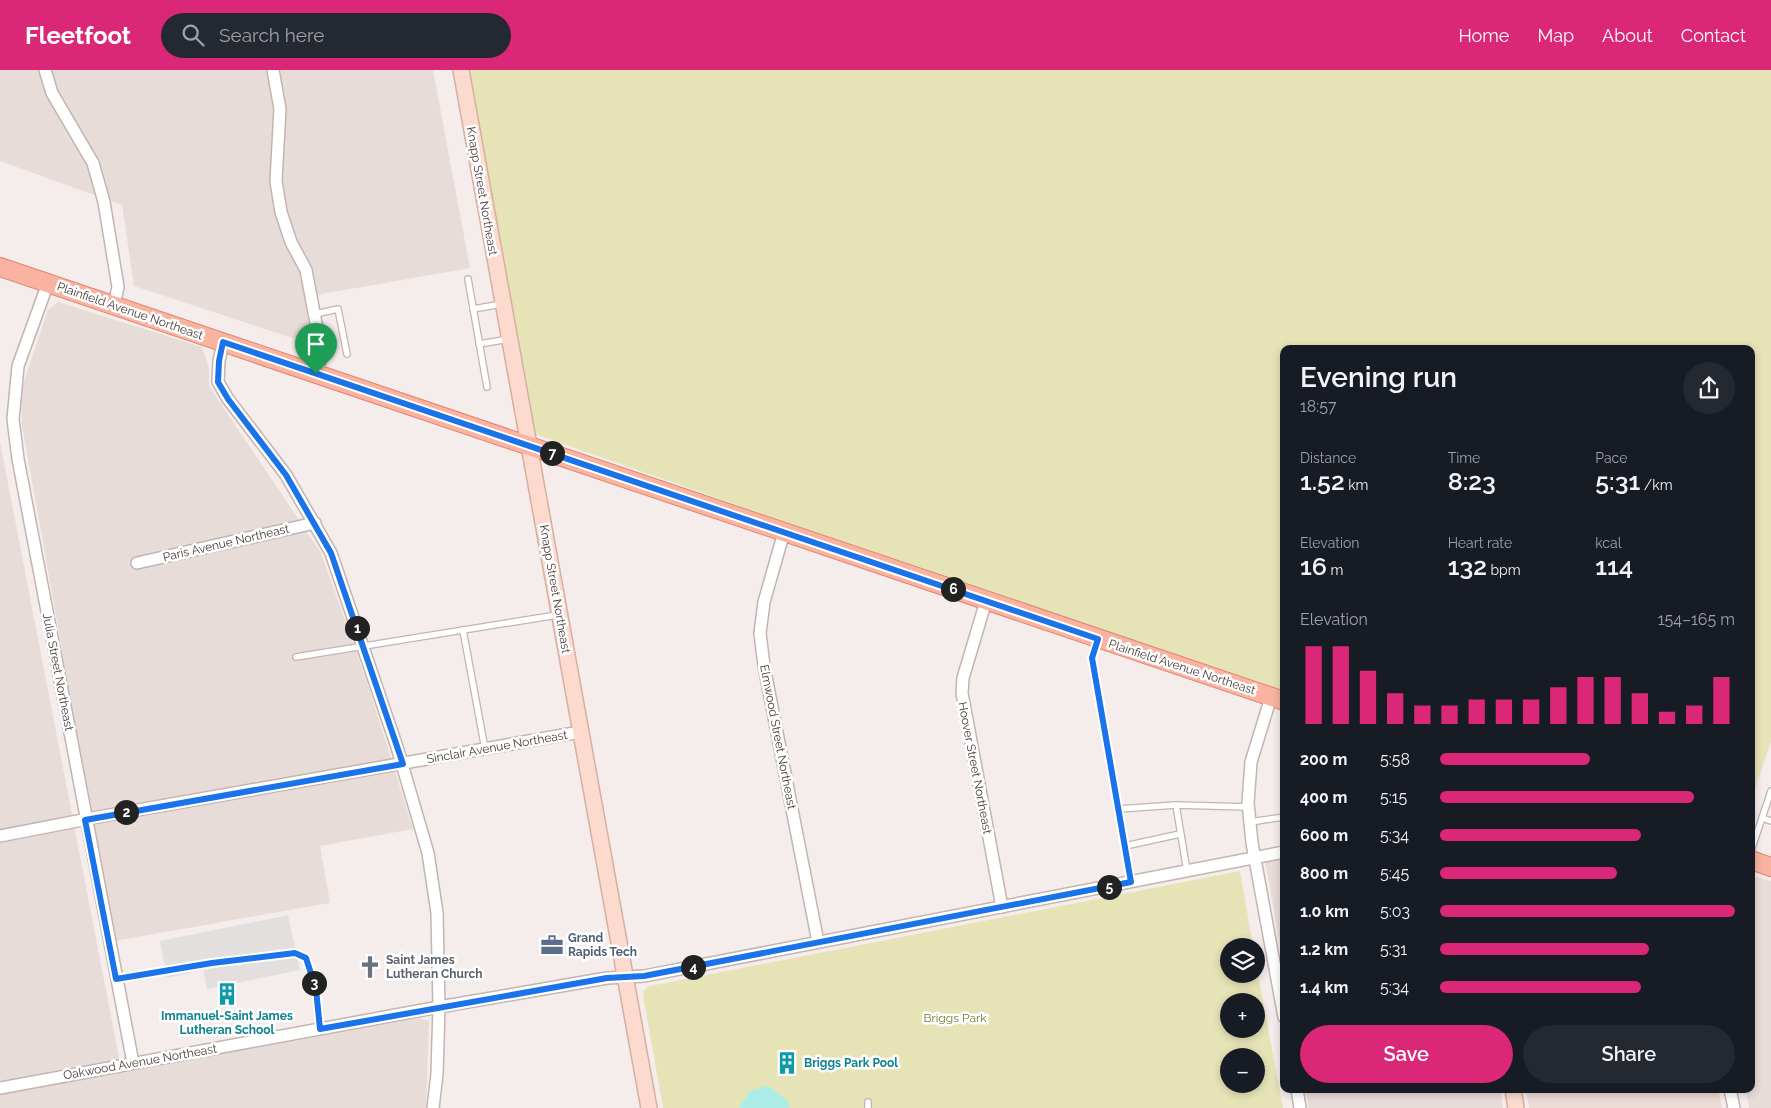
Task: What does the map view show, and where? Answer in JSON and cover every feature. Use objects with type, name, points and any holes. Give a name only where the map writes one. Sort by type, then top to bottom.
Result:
[{"type":"main road","name":"Plainfield Avenue Northeast","points":[[0,267],[1277,699]]},
{"type":"main road","points":[[1755,861],[1771,867]]},
{"type":"street","points":[[45,70],[52,93],[92,163],[104,202],[118,288],[114,305]]},
{"type":"street","points":[[273,70],[280,109],[276,181],[281,212],[291,242],[306,270],[322,355],[316,374]]},
{"type":"street","name":"Knapp Street Northeast","points":[[461,70],[649,1108]]},
{"type":"street","name":"Julia Street Northeast","points":[[48,283],[18,366],[14,419],[18,459],[132,1063]]},
{"type":"street","points":[[223,342],[219,361],[218,382],[228,399],[286,475],[331,553],[403,764],[428,853],[437,913],[439,1007],[437,1074],[433,1108]]},
{"type":"street","name":"Paris Avenue Northeast","points":[[138,563],[315,523]]},
{"type":"street","name":"Elmwood Street Northeast","points":[[784,532],[764,602],[760,633],[764,666],[818,942]]},
{"type":"street","name":"Hoover Street Northeast","points":[[986,601],[963,678],[962,693],[1002,907]]},
{"type":"street","points":[[1277,699],[1250,762],[1248,807],[1280,995]]},
{"type":"street","name":"Sinclair Avenue Northeast","points":[[0,836],[580,732]]},
{"type":"street","name":"Oakwood Avenue Northeast","points":[[0,1088],[439,1007],[607,978],[644,976],[1280,853]]},
{"type":"street","points":[[1298,1093],[1300,1108]]},
{"type":"street","points":[[1514,1093],[1516,1108]]},
{"type":"street","points":[[1731,1093],[1734,1108]]},
{"type":"lane","points":[[468,280],[487,387]]},
{"type":"lane","points":[[473,309],[502,304]]},
{"type":"lane","points":[[315,314],[338,309],[347,354]]},
{"type":"lane","points":[[479,344],[509,339]]},
{"type":"lane","points":[[296,657],[559,614]]},
{"type":"lane","points":[[463,630],[485,749]]},
{"type":"lane","points":[[1098,639],[1092,658],[1131,882]]},
{"type":"lane","points":[[1755,839],[1771,791]]},
{"type":"lane","points":[[1118,809],[1176,805],[1248,807]]},
{"type":"lane","points":[[1176,805],[1187,871]]},
{"type":"lane","points":[[1250,822],[1280,818]]},
{"type":"lane","points":[[1762,818],[1771,821]]},
{"type":"lane","points":[[1125,846],[1180,834]]},
{"type":"lane","points":[[116,979],[212,963],[295,953],[306,958],[316,989],[320,1029]]},
{"type":"shaded area","points":[[0,70],[433,70],[470,268],[305,297],[310,341],[305,342],[134,286],[122,205],[0,161]]},
{"type":"shaded area","points":[[58,302],[202,347],[209,368],[209,386],[321,553],[369,688],[413,829],[320,846],[330,903],[114,941],[22,425],[21,390],[48,310]]},
{"type":"shaded area","points":[[0,442],[122,1073],[418,1018],[429,1021],[426,1108],[0,1108]]},
{"type":"shaded area","points":[[1280,859],[1280,945],[1265,861]]},
{"type":"shaded area","points":[[1755,876],[1771,881],[1771,1108],[1749,1108],[1747,1093],[1755,1093]]},
{"type":"shaded area","points":[[288,915],[300,970],[207,989],[203,970],[167,978],[160,941]]},
{"type":"shaded area","points":[[1306,1093],[1501,1093],[1503,1108],[1309,1108]]},
{"type":"shaded area","points":[[1527,1093],[1719,1093],[1722,1108],[1529,1108]]},
{"type":"green space","points":[[469,70],[1771,70],[1771,741],[1755,790],[1755,345],[1280,345],[1280,690],[1141,647],[535,434]]},
{"type":"green space","name":"Briggs Park","points":[[1240,871],[1252,938],[1220,938],[1220,983],[1260,983],[1262,993],[1220,993],[1220,1038],[1265,1038],[1265,1011],[1283,1108],[663,1108],[643,995],[644,990],[650,986]]},
{"type":"water","points":[[768,1086],[787,1100],[789,1108],[739,1108],[750,1091]]},
{"type":"place","name":"Grand Rapids Tech","points":[[552,945]]},
{"type":"place","name":"Saint James Lutheran Church","points":[[370,967]]},
{"type":"place","name":"Immanuel-Saint James Lutheran School","points":[[227,994]]},
{"type":"place","name":"Briggs Park Pool","points":[[787,1063]]},
{"type":"route","points":[[223,342],[316,374],[1098,639],[1092,658],[1131,882],[644,976],[607,978],[320,1029],[316,989],[306,958],[295,953],[212,963],[116,979],[85,820],[403,764],[331,553],[286,475],[228,399],[218,382],[219,361],[223,342]]}]
